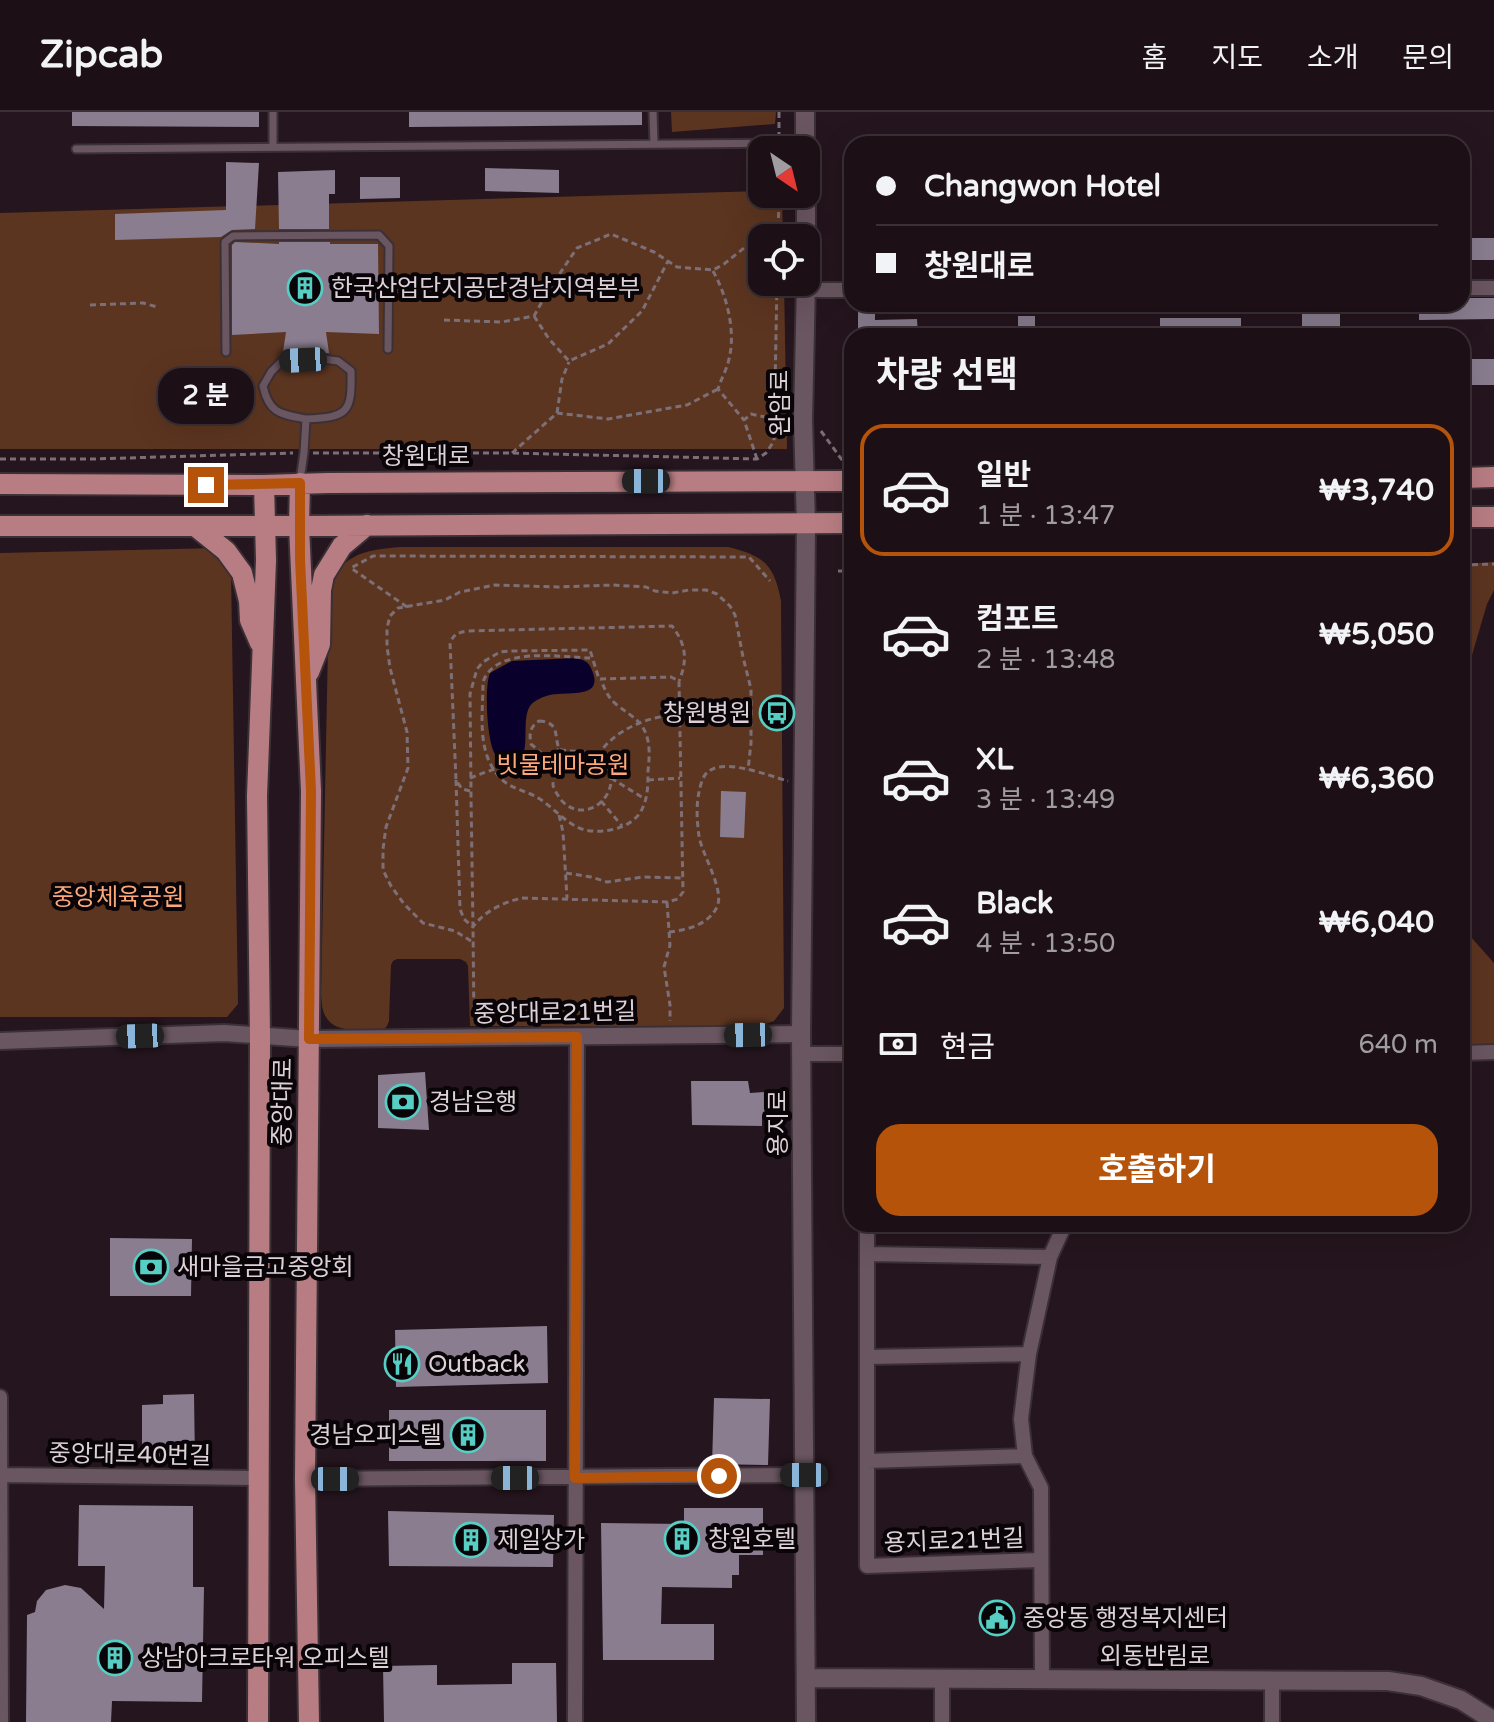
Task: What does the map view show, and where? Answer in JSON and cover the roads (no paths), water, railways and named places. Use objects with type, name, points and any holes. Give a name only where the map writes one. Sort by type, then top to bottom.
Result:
[{"type":"main road","points":[[805,112],[805,136]]},
{"type":"main road","name":"완암로","points":[[806,296],[803,420],[806,524]]},
{"type":"main road","name":"창원대로","points":[[0,484],[804,481],[844,474]]},
{"type":"main road","points":[[1470,478],[1494,477]]},
{"type":"main road","name":"중앙대로","points":[[300,483],[299,526],[311,791],[305,1479],[309,1722]]},
{"type":"main road","name":"중앙대로","points":[[258,1722],[260,1035],[257,796],[266,560],[264,485]]},
{"type":"main road","points":[[1470,517],[1494,517]]},
{"type":"main road","points":[[0,526],[844,523]]},
{"type":"main road","name":"용지로","points":[[806,524],[801,1034],[806,1722]]},
{"type":"main road","points":[[306,679],[320,644],[324,575],[342,546],[367,525]]},
{"type":"main road","points":[[195,526],[220,545],[242,573],[250,620],[262,648]]},
{"type":"main road","name":"외동반림로","points":[[806,1678],[1388,1681],[1421,1686],[1461,1700],[1494,1721]]},
{"type":"street","points":[[820,287],[844,289]]},
{"type":"street","points":[[1470,288],[1494,288]]},
{"type":"street","name":"중앙대로21번길","points":[[0,1041],[224,1033],[309,1039],[801,1034]]},
{"type":"street","points":[[575,1722],[577,1037]]},
{"type":"street","points":[[1470,1053],[1494,1052]]},
{"type":"street","points":[[801,1054],[844,1054]]},
{"type":"street","points":[[867,1232],[867,1461],[1025,1456]]},
{"type":"street","name":"용지로21번길","points":[[1042,1680],[1041,1488],[1025,1456],[1021,1419],[1029,1354],[1050,1257],[1061,1232]]},
{"type":"street","points":[[867,1254],[1050,1257]]},
{"type":"street","points":[[867,1357],[1029,1354]]},
{"type":"street","points":[[0,1397],[1,1722]]},
{"type":"street","name":"용지로21번길","points":[[867,1461],[867,1566],[1041,1560]]},
{"type":"street","name":"중앙대로40번길","points":[[0,1475],[259,1478]]},
{"type":"street","points":[[305,1479],[804,1475]]},
{"type":"street","points":[[942,1680],[942,1722]]},
{"type":"street","points":[[1272,1680],[1272,1722]]},
{"type":"lane","points":[[273,112],[273,147]]},
{"type":"lane","points":[[653,112],[654,144]]},
{"type":"lane","points":[[76,149],[748,144]]},
{"type":"lane","points":[[226,352],[225,242],[233,236],[379,235],[389,246],[388,349]]},
{"type":"lane","points":[[282,361],[338,361],[351,371],[351,395],[345,409],[333,417],[306,419],[281,414],[266,402],[263,386],[282,361]]},
{"type":"lane","points":[[300,483],[306,419]]},
{"type":"place","name":"한국산업단지공단경남지역본부","points":[[305,288]]},
{"type":"place","name":"창원병원","points":[[777,713]]},
{"type":"place","name":"경남은행","points":[[403,1102]]},
{"type":"place","name":"새마을금고중앙회","points":[[151,1267]]},
{"type":"place","name":"Outback","points":[[402,1364]]},
{"type":"place","name":"경남오피스텔","points":[[468,1435]]},
{"type":"place","name":"창원호텔","points":[[682,1539]]},
{"type":"place","name":"제일상가","points":[[471,1540]]},
{"type":"place","name":"중앙동 행정복지센터","points":[[997,1618]]},
{"type":"place","name":"상남아크로타워 오피스텔","points":[[115,1658]]},
{"type":"park label","name":"빗물테마공원","points":[[563,765]]},
{"type":"park label","name":"중앙체육공원","points":[[118,897]]}]
